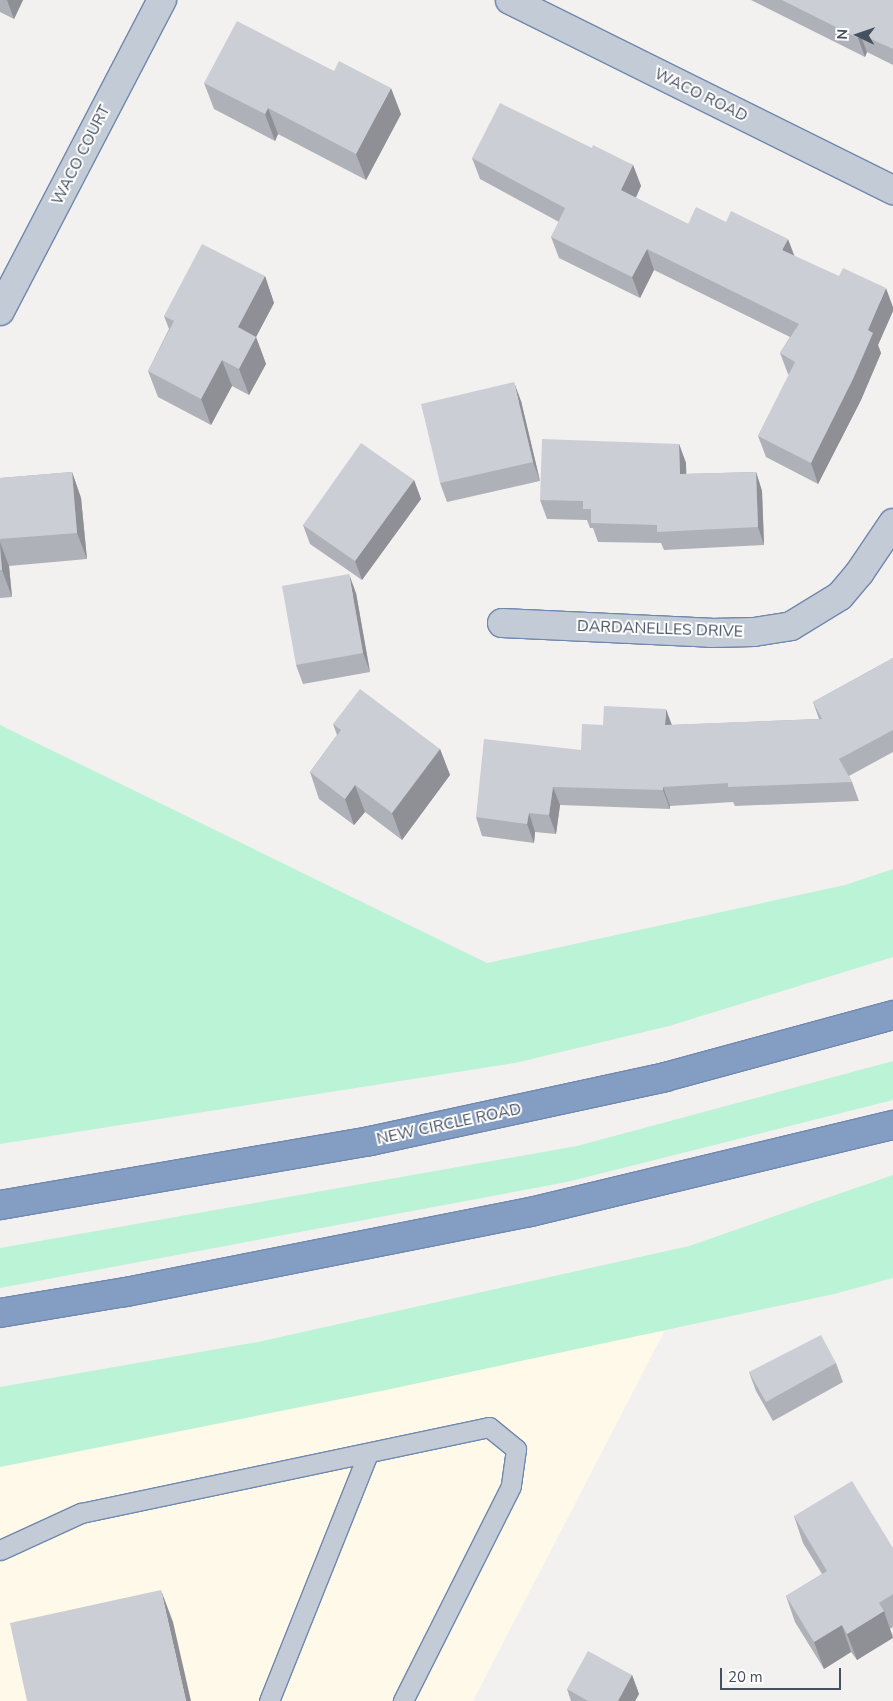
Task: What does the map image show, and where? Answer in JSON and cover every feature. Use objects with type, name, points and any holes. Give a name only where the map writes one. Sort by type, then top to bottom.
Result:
[{"type":"highway","name":"NEW CIRCLE ROAD","points":[[0,1205],[380,1139],[665,1077],[893,1015]]},
{"type":"highway","points":[[0,1313],[126,1292],[530,1212],[893,1125]]},
{"type":"street","name":"WACO COURT","points":[[0,311],[162,0]]},
{"type":"street","name":"WACO ROAD","points":[[510,0],[893,190]]},
{"type":"street","name":"DARDANELLES DRIVE","points":[[502,623],[711,633],[754,632],[791,626],[840,596],[860,572],[893,523]]},
{"type":"lane","points":[[0,1550],[81,1513],[489,1427],[516,1449],[511,1486],[404,1701]]},
{"type":"lane","points":[[269,1701],[368,1453]]},
{"type":"shaded area","points":[[665,1330],[473,1701],[0,1701],[0,1467]]},
{"type":"green space","points":[[0,725],[487,963],[845,885],[893,869],[893,957],[669,1026],[515,1063],[0,1144]]},
{"type":"green space","points":[[893,1061],[893,1100],[567,1182],[0,1288],[0,1248],[577,1146]]},
{"type":"green space","points":[[893,1175],[893,1278],[834,1294],[386,1390],[0,1467],[0,1387],[258,1342],[689,1246]]},
{"type":"building","points":[[782,0],[893,0],[893,49],[860,34],[858,38]]},
{"type":"building","points":[[237,21],[334,71],[339,61],[391,88],[356,154],[268,108],[265,114],[204,83]]},
{"type":"building","points":[[500,103],[592,148],[593,145],[633,165],[621,190],[688,224],[696,207],[726,222],[731,211],[788,239],[782,250],[839,276],[843,268],[886,288],[868,330],[873,333],[853,379],[811,463],[758,436],[795,362],[780,353],[799,324],[647,249],[632,277],[551,237],[565,208],[472,158]]},
{"type":"building","points":[[202,244],[265,276],[238,327],[256,337],[239,369],[222,360],[201,399],[148,371],[174,321],[164,316]]},
{"type":"building","points":[[514,382],[533,462],[440,483],[421,404]]},
{"type":"building","points":[[542,439],[679,444],[680,474],[756,472],[758,527],[657,532],[657,525],[591,523],[591,509],[583,509],[583,501],[540,500]]},
{"type":"building","points":[[361,443],[414,480],[355,561],[303,525]]},
{"type":"building","points":[[72,472],[77,533],[0,539],[0,478]]},
{"type":"building","points":[[0,549],[2,570],[0,570]]},
{"type":"building","points":[[349,574],[363,653],[296,665],[282,586]]},
{"type":"building","points":[[893,658],[893,730],[839,759],[852,782],[728,787],[728,783],[663,787],[663,790],[553,787],[549,815],[529,813],[527,824],[476,817],[484,739],[581,750],[582,724],[603,725],[604,706],[666,709],[665,725],[822,719],[813,702]]},
{"type":"building","points":[[360,689],[440,749],[392,813],[355,785],[345,799],[310,772],[341,730],[333,724]]},
{"type":"building","points":[[821,1335],[836,1363],[766,1402],[749,1372]]},
{"type":"building","points":[[852,1481],[893,1548],[893,1594],[879,1603],[884,1611],[847,1634],[842,1625],[814,1642],[786,1596],[827,1571],[794,1516]]},
{"type":"building","points":[[161,1590],[186,1701],[27,1701],[10,1623]]},
{"type":"building","points":[[588,1651],[632,1675],[618,1701],[588,1701],[567,1689]]}]
